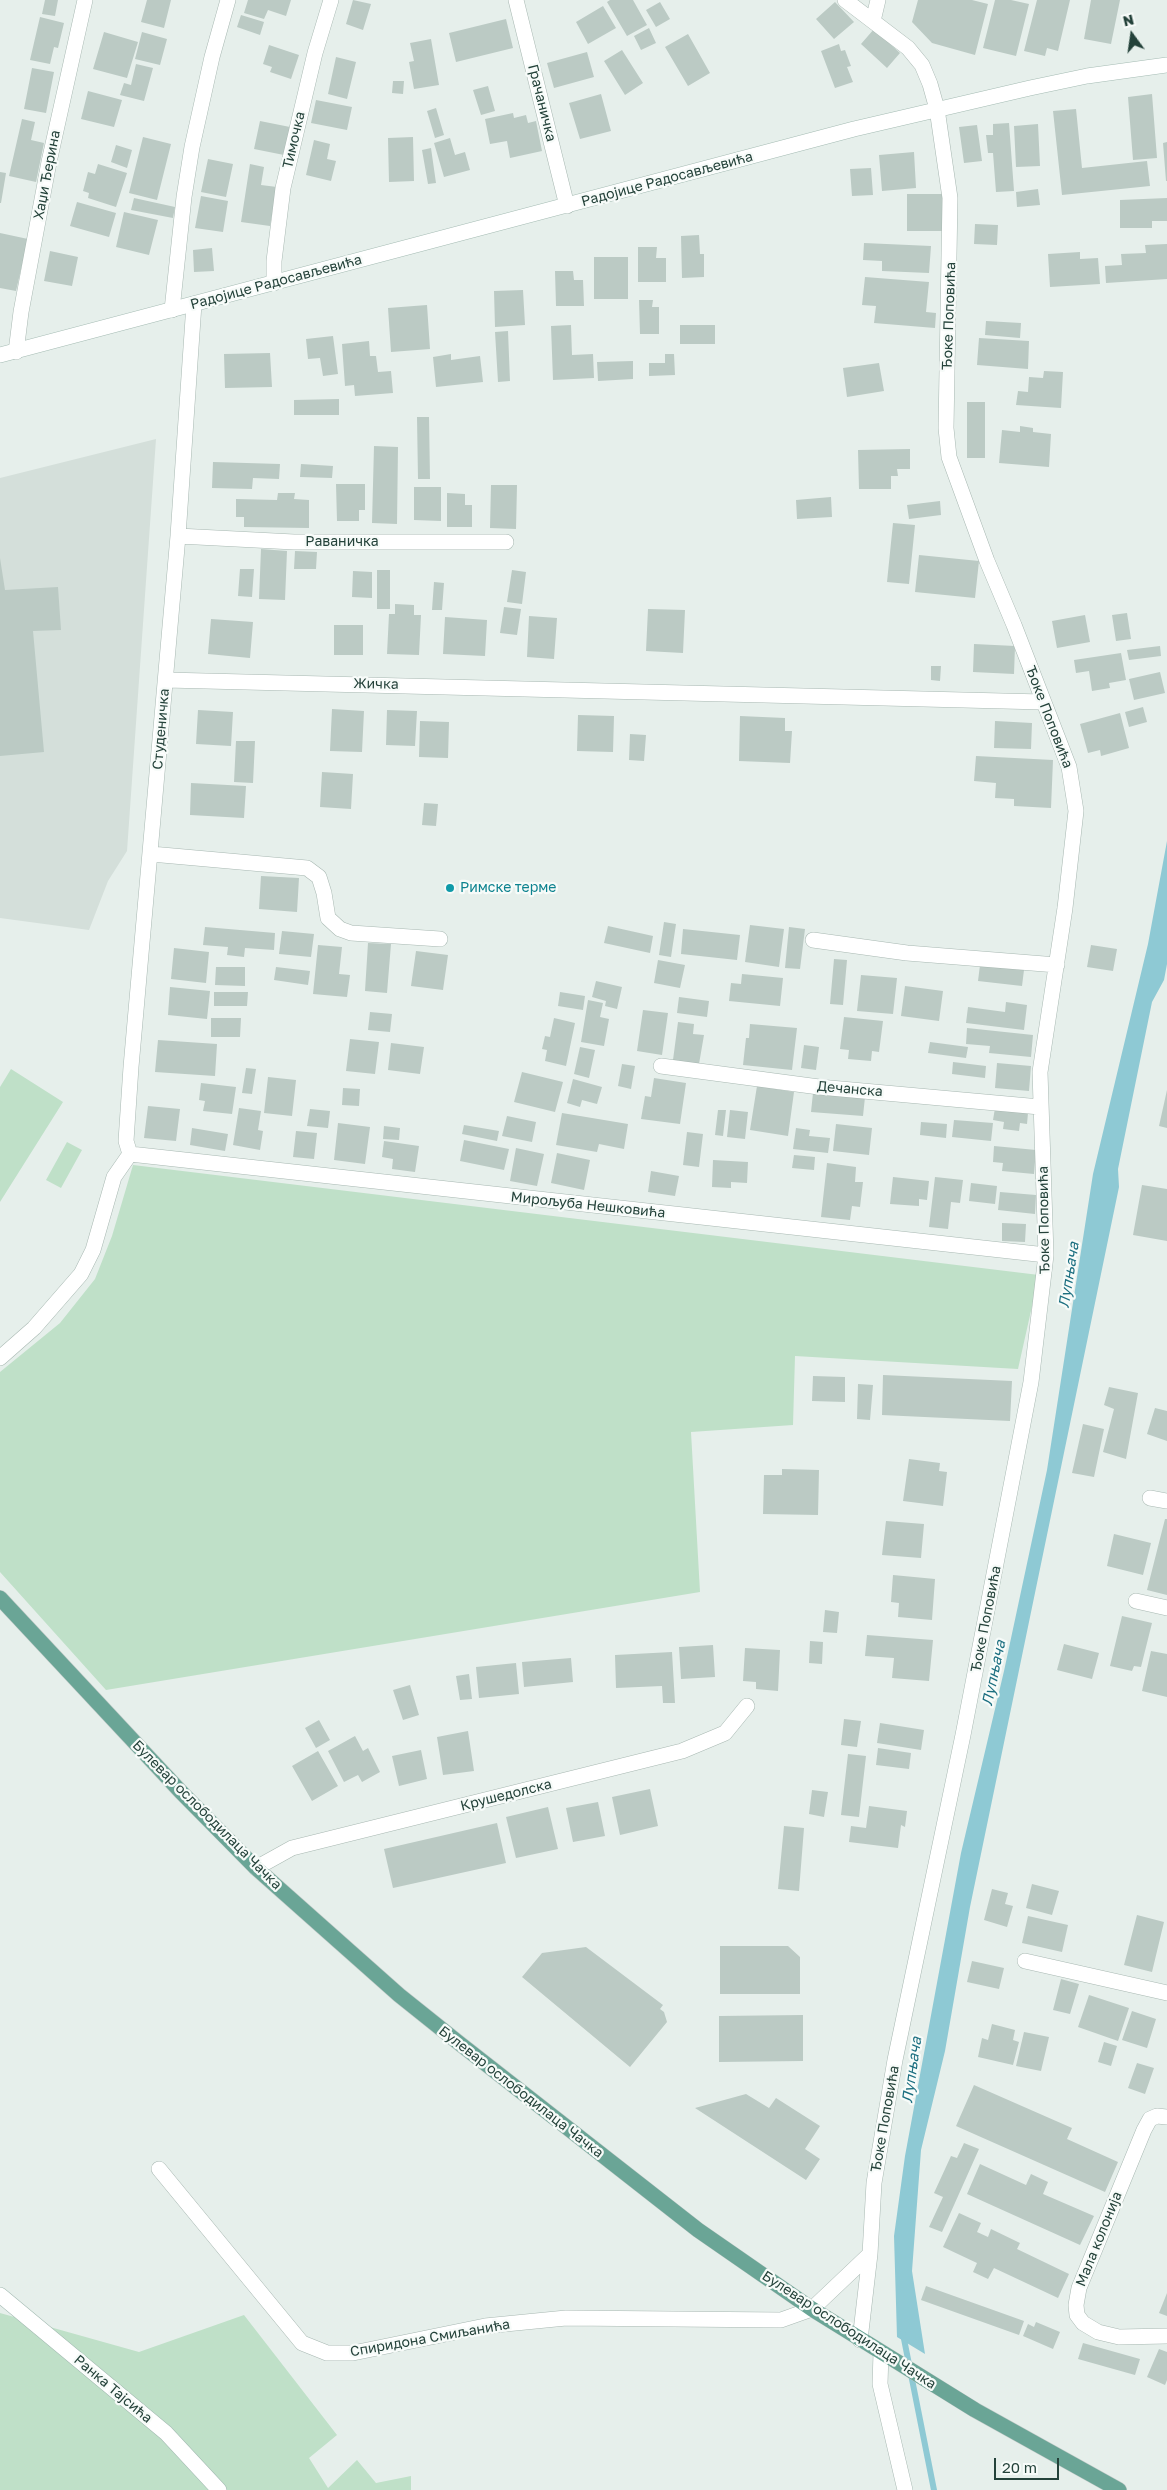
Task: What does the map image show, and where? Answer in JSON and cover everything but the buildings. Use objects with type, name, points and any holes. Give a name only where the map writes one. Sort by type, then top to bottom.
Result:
[{"type":"main road","name":"Булевар ослободилаца Чачка","points":[[0,1598],[181,1792],[256,1868],[399,1996],[473,2055],[698,2230],[812,2309],[934,2385],[1119,2490]]},
{"type":"street","name":"Хаџи Ђерина","points":[[16,352],[21,312],[51,153],[85,0]]},
{"type":"street","name":"Радојице Радосављевића","points":[[172,310],[184,197],[192,147],[212,58],[228,0]]},
{"type":"street","name":"Тимочка","points":[[274,283],[274,261],[283,188],[312,62],[331,0]]},
{"type":"street","name":"Грачаничка","points":[[516,0],[567,206]]},
{"type":"street","name":"Ђоке Поповића","points":[[845,0],[908,48],[922,65],[937,109],[947,172],[951,219],[946,420],[949,457],[987,562],[1068,767],[1076,811],[1057,965],[1040,1072],[1040,1107],[1046,1192],[1046,1256],[1041,1312],[1023,1430],[948,1810],[895,2060],[874,2183],[870,2254],[860,2340]]},
{"type":"street","points":[[873,21],[878,0]]},
{"type":"street","name":"Радојице Радосављевића","points":[[0,355],[812,140],[937,109],[1087,76],[1167,65]]},
{"type":"street","name":"Студеничка","points":[[130,1154],[126,1141],[127,1116],[178,536],[194,304]]},
{"type":"street","name":"Раваничка","points":[[178,536],[294,542],[506,542]]},
{"type":"street","name":"Жичка","points":[[166,680],[585,689],[1043,702]]},
{"type":"street","points":[[151,854],[307,868],[319,877],[328,918],[340,929],[351,933],[440,939]]},
{"type":"street","points":[[813,940],[908,953],[1057,965]]},
{"type":"street","name":"Дечанска","points":[[661,1066],[819,1087],[1040,1107]]},
{"type":"street","points":[[0,1358],[34,1328],[81,1274],[93,1250],[114,1177],[130,1154]]},
{"type":"street","name":"Мирољуба Нешковића","points":[[130,1154],[1046,1256]]},
{"type":"street","points":[[1150,1498],[1167,1501]]},
{"type":"street","points":[[1136,1600],[1167,1608]]},
{"type":"street","name":"Крушедолска","points":[[256,1868],[292,1848],[682,1750],[725,1733],[746,1706]]},
{"type":"street","points":[[1025,1961],[1167,1993]]},
{"type":"street","name":"Мала колонија","points":[[1167,2117],[1157,2116],[1150,2119],[1144,2130],[1079,2288],[1076,2306],[1077,2315],[1083,2323],[1098,2332],[1119,2337],[1167,2336]]},
{"type":"street","name":"Спиридона Смиљанића","points":[[159,2169],[302,2343],[327,2353],[352,2353],[485,2326],[566,2318],[768,2321],[793,2318],[812,2309]]},
{"type":"street","points":[[812,2309],[870,2254]]},
{"type":"street","name":"Ранка Тајсића","points":[[0,2295],[166,2433],[219,2490]]},
{"type":"street","points":[[880,2353],[880,2384],[905,2490]]},
{"type":"shaded area","points":[[156,439],[127,851],[108,881],[89,930],[0,918],[0,478]]},
{"type":"green space","points":[[11,1069],[63,1102],[0,1202],[0,1087]]},
{"type":"green space","points":[[67,1142],[82,1150],[61,1188],[46,1180]]},
{"type":"green space","points":[[133,1165],[1039,1275],[1018,1369],[795,1356],[793,1425],[691,1432],[700,1592],[106,1690],[0,1572],[0,1372],[60,1323],[95,1279],[112,1236]]},
{"type":"green space","points":[[0,2313],[139,2352],[244,2315],[337,2435],[309,2458],[328,2488],[357,2460],[376,2483],[411,2476],[411,2490],[0,2490]]},
{"type":"water","points":[[1167,841],[1167,964],[1164,980],[1152,1002],[1118,1169],[1119,1187],[970,1907],[945,2051],[921,2150],[912,2271],[925,2354],[897,2337],[894,2236],[905,2156],[961,1853],[1004,1671],[1047,1470],[1093,1174],[1148,944]]},
{"type":"waterway","name":"Лупњача","points":[[903,2334],[934,2490]]},
{"type":"place","name":"Римске терме","points":[[450,888]]}]
